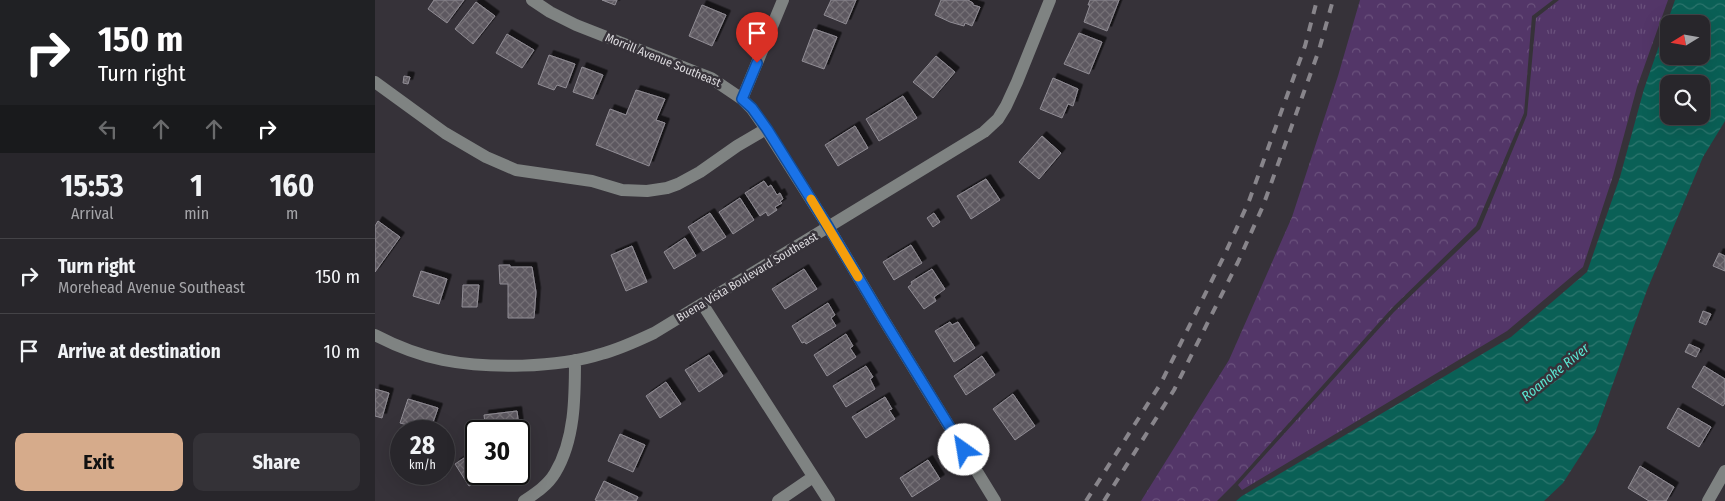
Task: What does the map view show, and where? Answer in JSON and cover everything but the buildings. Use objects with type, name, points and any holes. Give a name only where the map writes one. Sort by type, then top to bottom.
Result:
[{"type":"street","name":"Morrill Avenue Southeast","points":[[532,0],[550,12],[576,25],[711,78],[752,108],[829,228],[995,501]]},
{"type":"street","points":[[742,99],[783,0]]},
{"type":"street","name":"Buena Vista Boulevard Southeast","points":[[375,335],[416,353],[443,360],[481,364],[554,363],[600,355],[632,344],[703,305],[985,132],[998,119],[1017,82],[1051,0]]},
{"type":"street","points":[[375,82],[445,133],[487,157],[516,170],[592,181],[623,190],[647,191],[678,184],[767,129]]},
{"type":"street","points":[[703,305],[829,501]]},
{"type":"street","points":[[524,501],[542,489],[555,474],[563,457],[571,426],[575,392],[575,360]]},
{"type":"street","points":[[1708,501],[1724,476]]},
{"type":"street","points":[[778,501],[813,477]]},
{"type":"green space","points":[[1360,0],[1553,0],[1532,16],[1524,113],[1476,226],[1392,308],[1217,501],[1141,501],[1229,360],[1292,217],[1338,76]]},
{"type":"green space","points":[[1559,0],[1668,0],[1663,15],[1660,15],[1660,22],[1637,87],[1613,176],[1583,267],[1507,331],[1242,490],[1238,485],[1394,312],[1480,229],[1527,115],[1536,18]]},
{"type":"water","name":"Roanoke River","points":[[1675,0],[1725,0],[1725,121],[1703,157],[1647,290],[1595,433],[1563,483],[1544,501],[1236,501],[1511,337],[1587,272],[1620,177],[1644,89],[1660,43],[1660,65],[1710,65],[1710,15],[1670,15]]},
{"type":"railway","points":[[1086,501],[1161,383],[1224,256],[1249,201],[1305,46],[1317,0]]},
{"type":"railway","points":[[1104,501],[1174,390],[1238,262],[1263,206],[1319,50],[1333,0]]},
{"type":"slow traffic","points":[[811,199],[858,277]]},
{"type":"route","points":[[757,63],[742,99],[752,108],[767,129],[964,450]]}]
